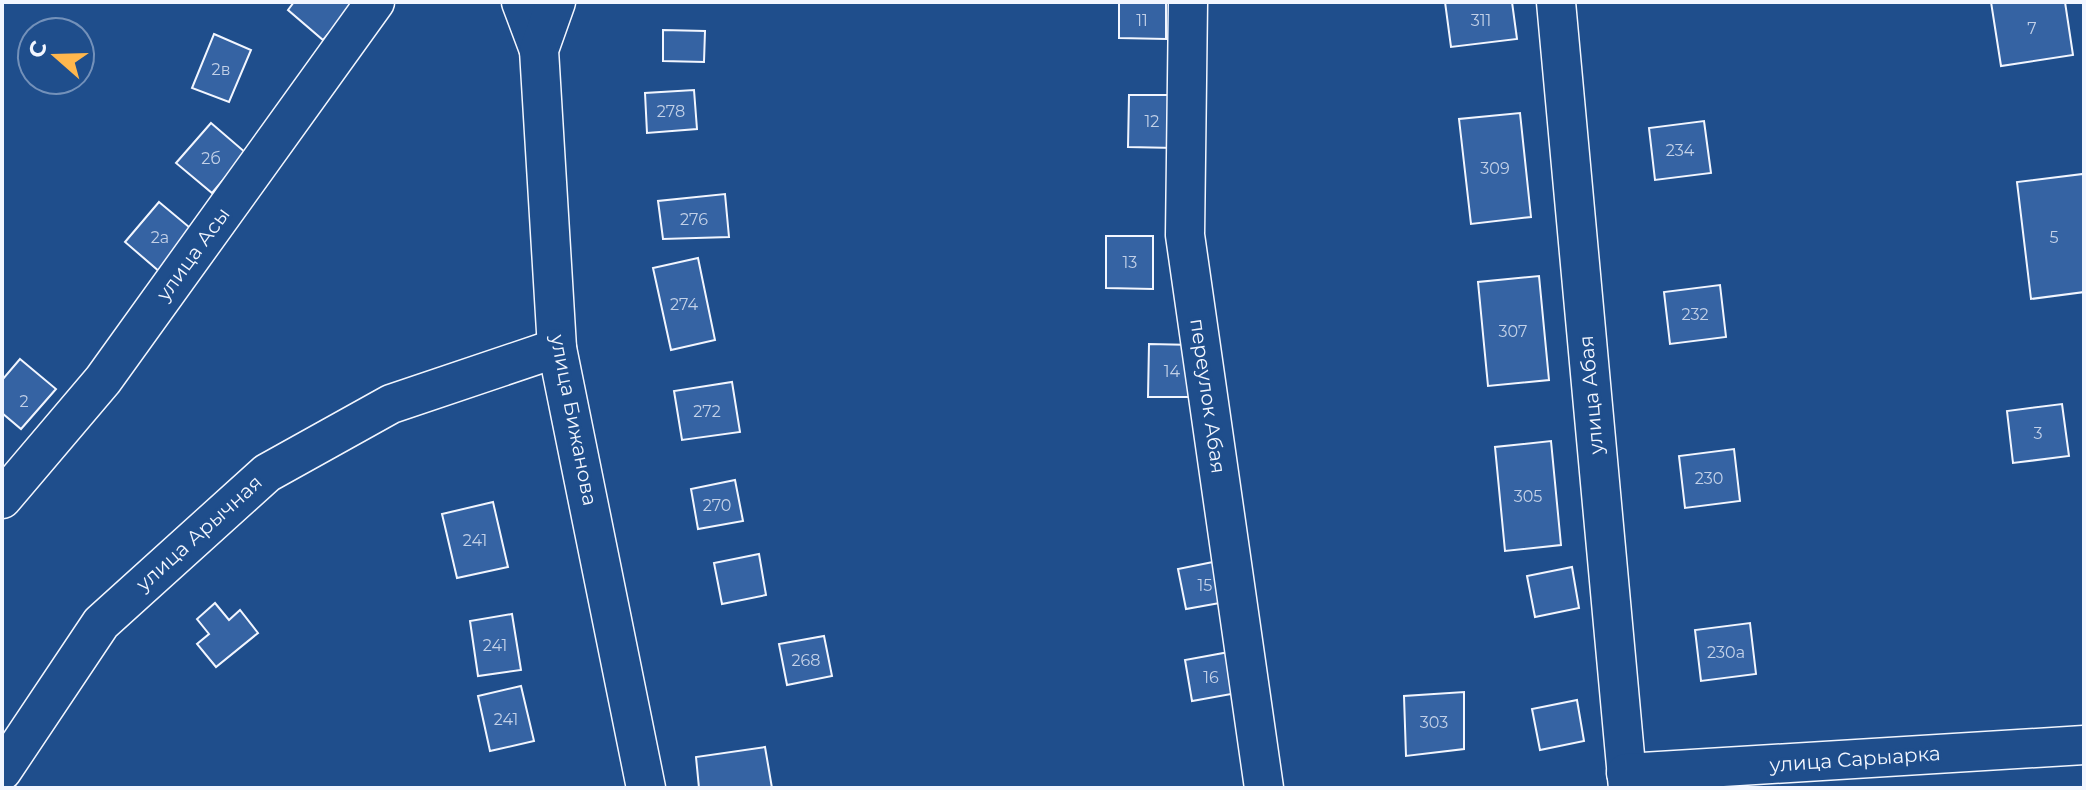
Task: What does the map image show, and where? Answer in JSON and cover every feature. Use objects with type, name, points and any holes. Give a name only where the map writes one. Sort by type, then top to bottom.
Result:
[{"type":"street","name":"улица Асы","points":[[2,499],[103,380],[375,2]]},
{"type":"street","points":[[521,2],[539,50]]},
{"type":"street","name":"улица Бижанова","points":[[556,2],[539,50],[557,348],[646,788]]},
{"type":"street","name":"переулок Абая","points":[[1188,2],[1185,235],[1264,788]]},
{"type":"street","name":"улица Абая","points":[[1556,2],[1627,781]]},
{"type":"street","name":"улица Арычная","points":[[2,771],[101,623],[267,473],[391,404],[557,348]]},
{"type":"street","name":"улица Сарыарка","points":[[1627,781],[2084,745]]},
{"type":"building","points":[[294,2],[356,2],[323,40],[288,10]]},
{"type":"building","points":[[1119,2],[1166,2],[1166,39],[1119,38]]},
{"type":"building","points":[[1445,2],[1512,2],[1517,39],[1451,47]]},
{"type":"building","points":[[1991,2],[2065,2],[2073,55],[2001,66]]},
{"type":"building","points":[[663,30],[705,31],[704,62],[663,61]]},
{"type":"building","points":[[214,34],[251,50],[229,102],[192,88]]},
{"type":"building","points":[[694,90],[697,129],[647,133],[645,93]]},
{"type":"building","points":[[1129,95],[1175,95],[1175,148],[1128,147]]},
{"type":"building","points":[[1520,113],[1531,217],[1471,224],[1459,119]]},
{"type":"building","points":[[1704,121],[1711,173],[1655,180],[1649,128]]},
{"type":"building","points":[[211,123],[246,153],[212,193],[176,163]]},
{"type":"building","points":[[2083,174],[2084,292],[2031,299],[2017,182]]},
{"type":"building","points":[[725,194],[729,237],[663,239],[658,201]]},
{"type":"building","points":[[159,202],[195,232],[160,272],[125,242]]},
{"type":"building","points":[[1106,236],[1153,236],[1153,289],[1106,288]]},
{"type":"building","points":[[698,258],[715,340],[671,350],[653,268]]},
{"type":"building","points":[[1539,276],[1549,380],[1488,386],[1478,282]]},
{"type":"building","points":[[1720,285],[1726,337],[1670,344],[1664,292]]},
{"type":"building","points":[[1149,344],[1195,345],[1196,397],[1148,397]]},
{"type":"building","points":[[20,359],[56,389],[21,429],[2,413],[2,380]]},
{"type":"building","points":[[732,382],[740,432],[682,440],[674,391]]},
{"type":"building","points":[[2062,404],[2069,456],[2013,463],[2007,411]]},
{"type":"building","points":[[1551,441],[1561,545],[1505,551],[1495,447]]},
{"type":"building","points":[[1734,449],[1740,501],[1685,508],[1679,456]]},
{"type":"building","points":[[735,480],[743,521],[698,529],[691,489]]},
{"type":"building","points":[[493,502],[508,567],[457,578],[442,514]]},
{"type":"building","points":[[759,554],[766,595],[722,604],[714,563]]},
{"type":"building","points":[[1223,560],[1231,601],[1186,609],[1178,569]]},
{"type":"building","points":[[1572,567],[1579,608],[1535,617],[1527,576]]},
{"type":"building","points":[[215,603],[229,620],[240,610],[258,633],[216,667],[197,644],[209,634],[197,619]]},
{"type":"building","points":[[512,614],[521,670],[478,676],[470,621]]},
{"type":"building","points":[[1750,623],[1756,674],[1701,681],[1695,630]]},
{"type":"building","points":[[824,636],[832,676],[787,685],[779,644]]},
{"type":"building","points":[[1229,652],[1237,693],[1192,701],[1185,660]]},
{"type":"building","points":[[521,686],[534,741],[490,751],[478,696]]},
{"type":"building","points":[[1464,692],[1464,749],[1406,756],[1404,696]]},
{"type":"building","points":[[1577,700],[1584,741],[1540,750],[1532,709]]},
{"type":"building","points":[[765,747],[772,788],[699,788],[696,757]]}]
